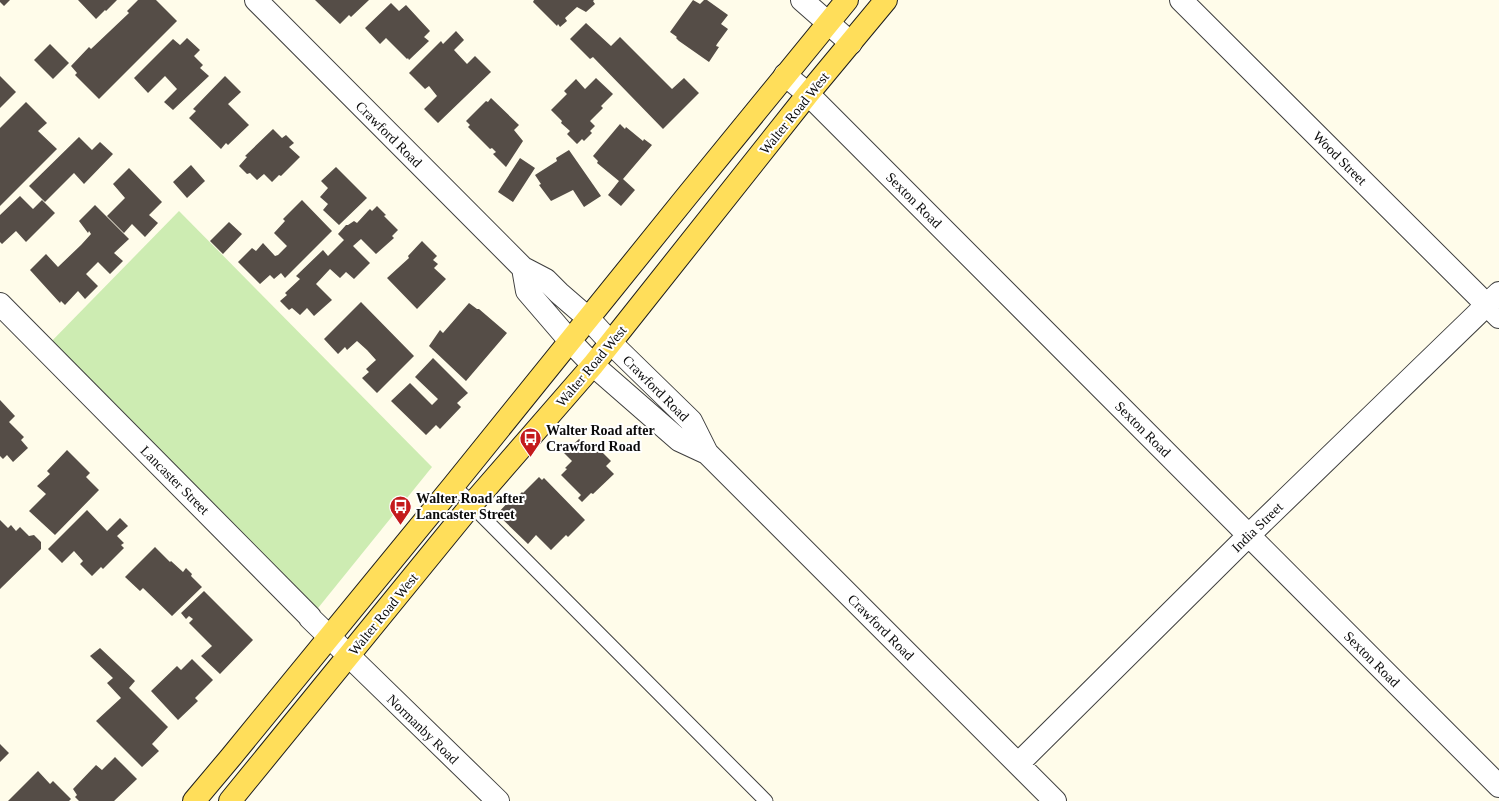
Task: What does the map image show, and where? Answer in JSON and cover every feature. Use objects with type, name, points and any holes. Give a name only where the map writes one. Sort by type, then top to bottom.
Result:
[{"type":"main road","name":"Walter Road West","points":[[194,801],[453,486],[847,0]]},
{"type":"main road","name":"Walter Road West","points":[[230,801],[349,657],[473,503],[593,365],[808,94],[886,0]]},
{"type":"street","name":"Crawford Road","points":[[256,0],[523,268],[546,280],[589,319],[611,343],[691,421],[707,453],[1055,801]]},
{"type":"street","points":[[802,0],[851,43]]},
{"type":"street","name":"Wood Street","points":[[1181,0],[1495,305]]},
{"type":"street","name":"Sexton Road","points":[[785,75],[808,94],[1499,786]]},
{"type":"street","name":"Crawford Road","points":[[523,268],[527,291],[593,365],[679,440],[707,453]]},
{"type":"street","name":"Lancaster Street","points":[[0,304],[349,657]]},
{"type":"street","name":"India Street","points":[[1018,764],[1249,535],[1495,305]]},
{"type":"street","name":"Normanby Road","points":[[349,657],[498,801]]},
{"type":"lane","points":[[453,486],[473,503],[487,520],[766,801]]},
{"type":"green space","points":[[179,211],[432,467],[310,618],[45,348]]},
{"type":"building","points":[[0,0],[10,0],[4,6]]},
{"type":"building","points":[[78,0],[117,0],[96,19]]},
{"type":"building","points":[[138,0],[156,0],[177,21],[99,99],[75,75],[77,73],[71,66],[89,47],[91,49],[129,13],[127,11]]},
{"type":"building","points":[[315,0],[369,0],[351,17],[349,15],[340,24]]},
{"type":"building","points":[[534,0],[594,0],[593,1],[595,4],[586,12],[577,7],[565,18],[567,21],[560,27],[558,24],[557,26],[533,2]]},
{"type":"building","points":[[693,0],[700,4],[704,0],[707,0],[728,15],[721,24],[728,29],[717,44],[716,46],[719,47],[709,62],[679,41],[676,38],[677,37],[670,32]]},
{"type":"building","points":[[391,3],[399,11],[406,5],[430,31],[424,37],[429,41],[409,60],[386,38],[380,44],[365,28]]},
{"type":"building","points":[[586,23],[611,46],[620,37],[672,89],[684,78],[699,93],[663,129],[593,57],[590,59],[570,39]]},
{"type":"building","points":[[456,31],[464,40],[454,50],[467,64],[475,56],[491,72],[438,123],[424,109],[437,96],[429,86],[425,89],[409,73],[441,41],[443,44]]},
{"type":"building","points":[[187,38],[200,50],[194,56],[203,65],[200,68],[209,76],[173,110],[164,102],[177,89],[165,76],[148,93],[134,78],[173,39],[180,45]]},
{"type":"building","points":[[50,44],[69,63],[53,79],[34,60]]},
{"type":"building","points":[[0,76],[16,92],[0,108]]},
{"type":"building","points":[[225,76],[241,92],[228,104],[249,125],[228,145],[226,143],[221,149],[189,118],[196,111],[193,109]]},
{"type":"building","points":[[596,78],[613,94],[601,106],[603,108],[590,121],[595,126],[590,131],[592,133],[584,141],[582,139],[577,144],[567,134],[570,131],[561,123],[562,121],[551,110],[567,94],[564,91],[576,79],[585,89]]},
{"type":"building","points":[[491,98],[519,125],[514,130],[523,141],[506,167],[493,154],[496,152],[492,148],[490,149],[468,127],[470,125],[466,121]]},
{"type":"building","points":[[26,102],[47,123],[38,131],[57,149],[0,206],[0,128]]},
{"type":"building","points":[[620,124],[643,141],[644,139],[652,145],[623,179],[635,190],[621,206],[608,195],[619,181],[597,163],[598,161],[593,156]]},
{"type":"building","points":[[273,129],[282,138],[286,135],[294,143],[289,147],[300,157],[281,176],[279,175],[272,182],[264,174],[257,180],[250,173],[247,174],[239,166],[247,157],[245,156]]},
{"type":"building","points":[[79,137],[92,150],[100,142],[113,154],[84,184],[74,173],[45,202],[29,186]]},
{"type":"building","points":[[569,150],[601,196],[584,207],[573,190],[551,201],[539,185],[541,184],[535,175],[557,161],[556,158]]},
{"type":"building","points":[[520,158],[535,168],[513,202],[498,192]]},
{"type":"building","points":[[191,165],[205,181],[187,198],[173,182]]},
{"type":"building","points":[[336,167],[367,198],[339,225],[323,210],[328,204],[320,197],[328,188],[321,181]]},
{"type":"building","points":[[129,168],[162,202],[149,215],[158,223],[145,237],[132,224],[124,233],[107,216],[125,198],[113,184]]},
{"type":"building","points":[[20,196],[33,209],[42,200],[55,213],[26,242],[16,231],[2,244],[0,242],[0,215]]},
{"type":"building","points":[[302,200],[332,231],[285,278],[281,273],[274,279],[270,275],[260,284],[238,262],[252,248],[256,251],[263,243],[275,256],[278,255],[287,246],[274,233],[285,221],[283,219]]},
{"type":"building","points":[[95,205],[129,239],[114,253],[123,261],[110,274],[98,262],[86,274],[98,286],[85,299],[78,291],[65,305],[61,301],[60,303],[30,270],[46,254],[58,267],[81,245],[91,234],[89,231],[88,233],[79,221]]},
{"type":"building","points":[[377,206],[386,215],[384,216],[398,230],[392,236],[394,238],[376,254],[361,239],[353,246],[370,263],[354,279],[346,272],[340,278],[330,269],[316,284],[332,300],[314,316],[307,308],[300,315],[292,308],[289,310],[280,301],[287,295],[285,293],[300,279],[296,276],[323,250],[328,256],[344,240],[338,234],[346,225],[354,221],[357,223],[370,209],[372,211]]},
{"type":"building","points":[[229,222],[242,234],[223,254],[210,241]]},
{"type":"building","points":[[422,241],[437,256],[433,260],[438,264],[434,268],[446,279],[417,309],[387,278],[409,258],[408,256]]},
{"type":"building","points":[[361,302],[414,356],[377,393],[362,378],[369,372],[366,369],[376,360],[367,350],[357,341],[347,350],[345,347],[338,354],[324,339]]},
{"type":"building","points":[[469,303],[479,309],[507,333],[466,381],[429,346],[440,330],[443,333]]},
{"type":"building","points":[[433,358],[468,393],[457,403],[461,407],[440,429],[436,425],[426,435],[391,401],[410,383],[432,405],[438,399],[415,377]]},
{"type":"building","points":[[0,400],[15,416],[9,422],[24,437],[21,440],[28,448],[13,462],[7,455],[3,459],[0,456]]},
{"type":"building","points":[[579,439],[593,452],[597,447],[611,461],[606,466],[614,474],[593,494],[591,493],[582,502],[578,498],[581,495],[561,475],[572,461],[564,453]]},
{"type":"building","points":[[67,450],[90,473],[86,477],[99,490],[55,535],[29,511],[46,494],[37,486],[50,474],[47,471]]},
{"type":"building","points":[[539,477],[542,480],[544,478],[585,520],[568,537],[566,535],[551,550],[536,535],[528,544],[497,514],[513,497],[515,499],[522,492],[523,493]]},
{"type":"building","points":[[87,510],[107,531],[120,518],[128,526],[117,536],[124,543],[121,545],[124,548],[103,569],[101,567],[92,576],[80,564],[83,561],[74,551],[62,563],[48,549]]},
{"type":"building","points":[[0,520],[8,528],[11,525],[16,531],[20,527],[29,536],[34,535],[41,542],[41,549],[0,589]]},
{"type":"building","points":[[155,547],[183,572],[186,568],[192,574],[191,576],[202,587],[172,616],[143,588],[140,591],[125,577]]},
{"type":"building","points":[[204,591],[253,640],[220,674],[201,656],[212,646],[189,623],[193,619],[189,616],[186,619],[181,613]]},
{"type":"building","points":[[100,648],[135,681],[129,688],[168,727],[152,744],[159,751],[142,767],[96,721],[121,698],[107,683],[113,678],[90,656]]},
{"type":"building","points":[[192,659],[213,680],[195,698],[198,701],[178,720],[151,691],[177,666],[181,670]]},
{"type":"building","points":[[0,744],[9,753],[0,762]]},
{"type":"building","points":[[115,757],[137,779],[114,801],[79,801],[75,797],[77,795],[73,789],[96,765],[102,770]]},
{"type":"building","points":[[38,771],[50,784],[53,781],[71,799],[69,801],[8,801]]},
{"type":"place","name":"Walter Road after Crawford Road","points":[[530,458]]},
{"type":"place","name":"Walter Road after Lancaster Street","points":[[401,526]]}]
